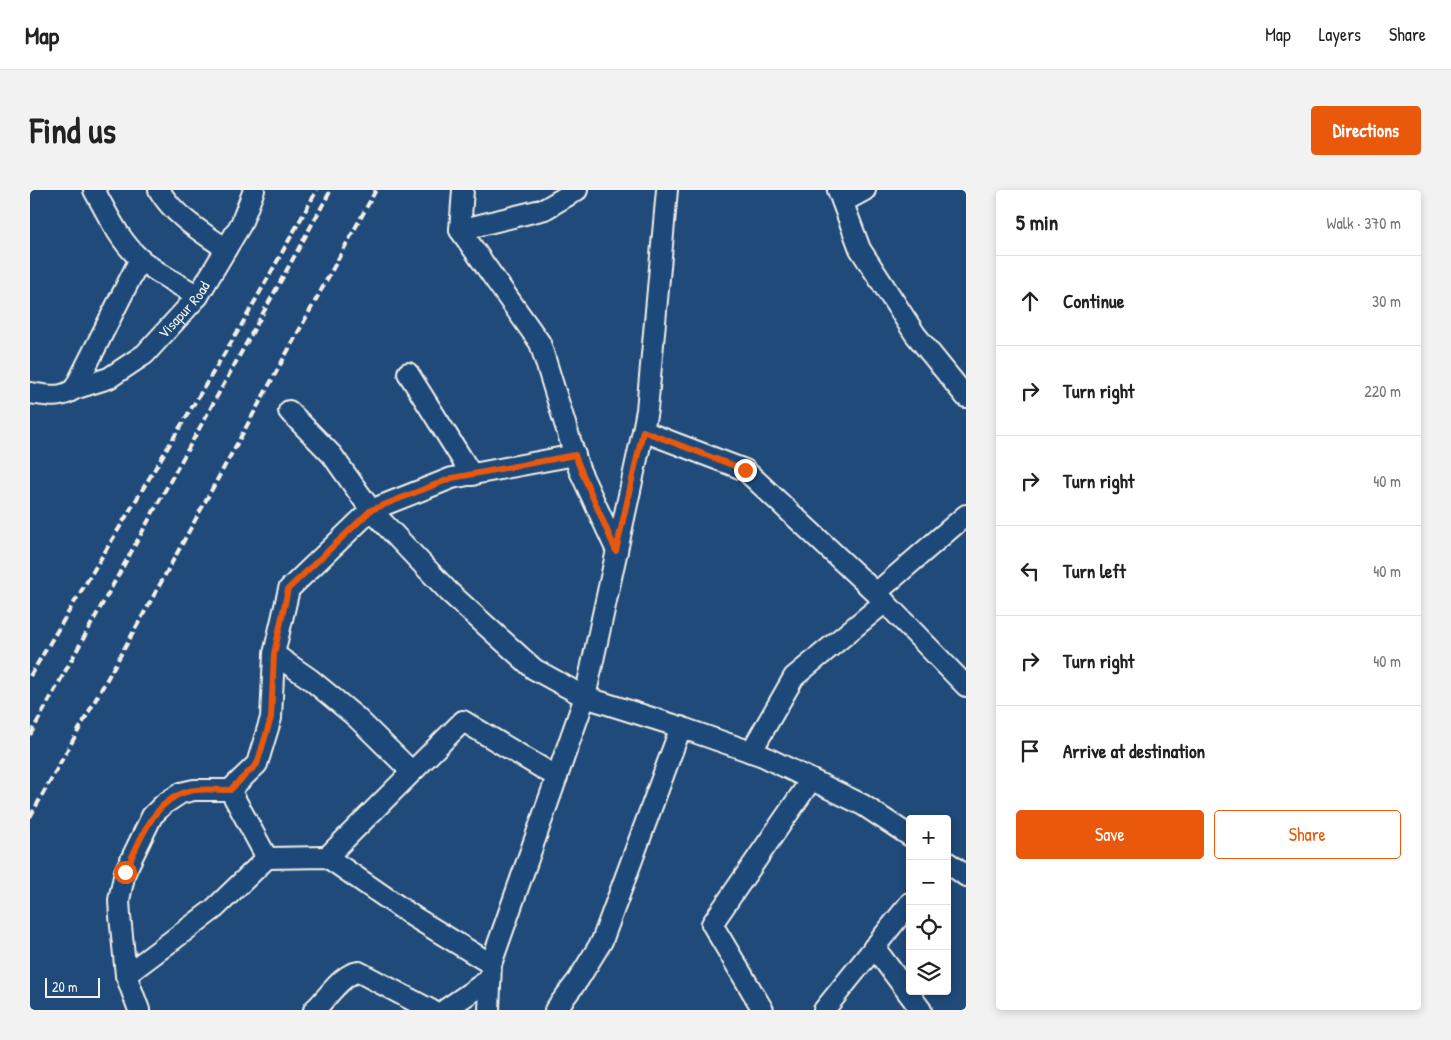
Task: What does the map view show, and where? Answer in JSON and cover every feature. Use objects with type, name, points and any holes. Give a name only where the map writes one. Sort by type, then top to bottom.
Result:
[{"type":"street","points":[[94,190],[117,230],[132,250],[140,258],[198,296]]},
{"type":"street","points":[[159,190],[173,208],[184,218],[226,249]]},
{"type":"street","name":"Visapur Road","points":[[30,393],[57,396],[69,393],[74,389],[109,378],[145,354],[198,296],[241,224],[254,190]]},
{"type":"street","points":[[464,190],[460,230],[540,343],[575,455],[616,551]]},
{"type":"street","points":[[460,230],[545,209],[577,190]]},
{"type":"street","points":[[489,1010],[490,971],[584,697],[643,431],[647,410],[667,190]]},
{"type":"street","points":[[864,190],[841,196],[860,249],[915,334],[966,397]]},
{"type":"street","points":[[74,389],[140,258]]},
{"type":"street","points":[[408,373],[472,474]]},
{"type":"street","points":[[289,411],[332,455],[371,510],[449,592],[534,669],[584,697],[681,727],[752,752],[863,805],[906,833]]},
{"type":"street","points":[[643,431],[745,470],[880,597],[966,686]]},
{"type":"street","points":[[139,1010],[126,975],[119,900],[125,872],[152,816],[164,804],[181,793],[194,790],[230,790],[257,764],[271,718],[274,654],[288,589],[371,510],[452,478],[575,455]]},
{"type":"street","points":[[752,752],[794,677],[966,515]]},
{"type":"street","points":[[274,654],[310,679],[356,717],[412,772]]},
{"type":"street","points":[[328,857],[463,721],[556,777]]},
{"type":"street","points":[[555,1010],[578,980],[602,941],[681,727]]},
{"type":"street","points":[[762,1010],[712,924],[811,780]]},
{"type":"street","points":[[230,790],[267,858]]},
{"type":"street","points":[[126,975],[214,909],[267,858],[328,857],[490,971]]},
{"type":"street","points":[[951,865],[966,876]]},
{"type":"street","points":[[824,1010],[908,905]]},
{"type":"street","points":[[874,947],[921,1010]]},
{"type":"street","points":[[445,1010],[490,971]]},
{"type":"street","points":[[314,1010],[346,976],[353,972],[359,972],[431,1010]]},
{"type":"railway","points":[[30,676],[241,326],[317,190]]},
{"type":"railway","points":[[30,735],[331,190]]},
{"type":"railway","points":[[30,817],[376,190]]},
{"type":"route","points":[[125,872],[152,816],[164,804],[181,793],[194,790],[230,790],[257,764],[271,718],[274,654],[288,589],[371,510],[452,478],[575,455],[616,551],[643,431],[745,470]]}]
